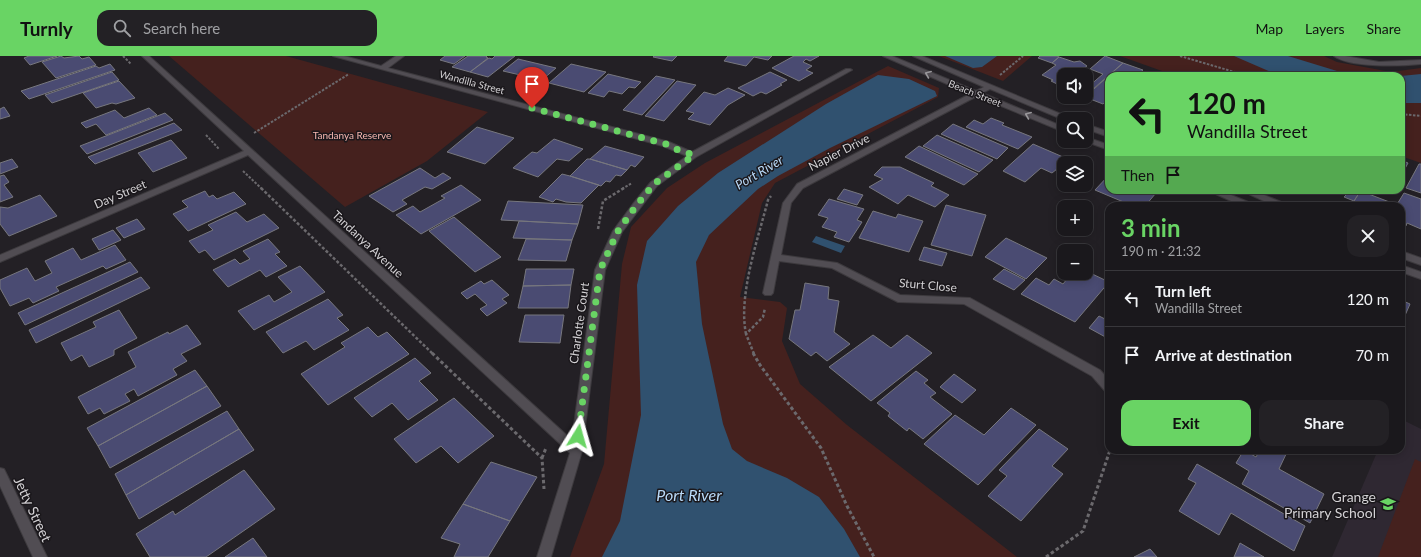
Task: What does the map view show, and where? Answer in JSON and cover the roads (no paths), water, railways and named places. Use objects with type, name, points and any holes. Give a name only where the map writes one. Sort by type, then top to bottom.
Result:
[{"type":"street","name":"Tandanya Avenue","points":[[145,56],[576,451]]},
{"type":"street","name":"Wandilla Street","points":[[336,56],[666,144],[694,155]]},
{"type":"street","points":[[383,68],[401,56]]},
{"type":"street","name":"Beach Street","points":[[916,56],[1057,114]]},
{"type":"street","points":[[1337,56],[1376,65],[1421,62]]},
{"type":"street","name":"Beach Street","points":[[890,57],[1057,127]]},
{"type":"street","name":"Charlotte Court","points":[[544,557],[576,451],[600,270],[618,231],[654,184],[694,155],[848,70]]},
{"type":"street","name":"Napier Drive","points":[[768,294],[787,202],[800,186],[989,87]]},
{"type":"street","points":[[1093,129],[1105,133]]},
{"type":"street","points":[[1093,142],[1105,146]]},
{"type":"street","name":"Day Street","points":[[0,259],[250,151]]},
{"type":"street","points":[[1221,194],[1240,202]]},
{"type":"street","points":[[1254,194],[1273,202]]},
{"type":"street","points":[[1405,256],[1421,262]]},
{"type":"street","name":"Sturt Close","points":[[776,258],[834,265],[898,298],[966,301],[1096,373],[1105,383]]},
{"type":"street","points":[[1405,270],[1421,276]]},
{"type":"street","name":"Jetty Street","points":[[0,473],[40,557]]},
{"type":"water","points":[[945,56],[997,56],[982,67],[973,68]]},
{"type":"water","points":[[1234,56],[1288,56],[1345,72],[1271,72]]},
{"type":"water","points":[[1421,74],[1421,103],[1405,103],[1405,76]]},
{"type":"water","name":"Port River","points":[[878,75],[909,79],[935,91],[937,96],[830,148],[778,176],[758,189],[709,235],[696,262],[702,324],[723,424],[732,449],[747,461],[787,478],[819,497],[844,529],[860,557],[602,557],[620,521],[641,415],[637,285],[647,241],[678,206],[718,173],[826,104]]},
{"type":"water","points":[[816,236],[845,246],[841,253],[812,242]]},
{"type":"place","name":"Grange Primary School","points":[[1388,504]]},
{"type":"park label","name":"Tandanya Reserve","points":[[352,135]]}]
